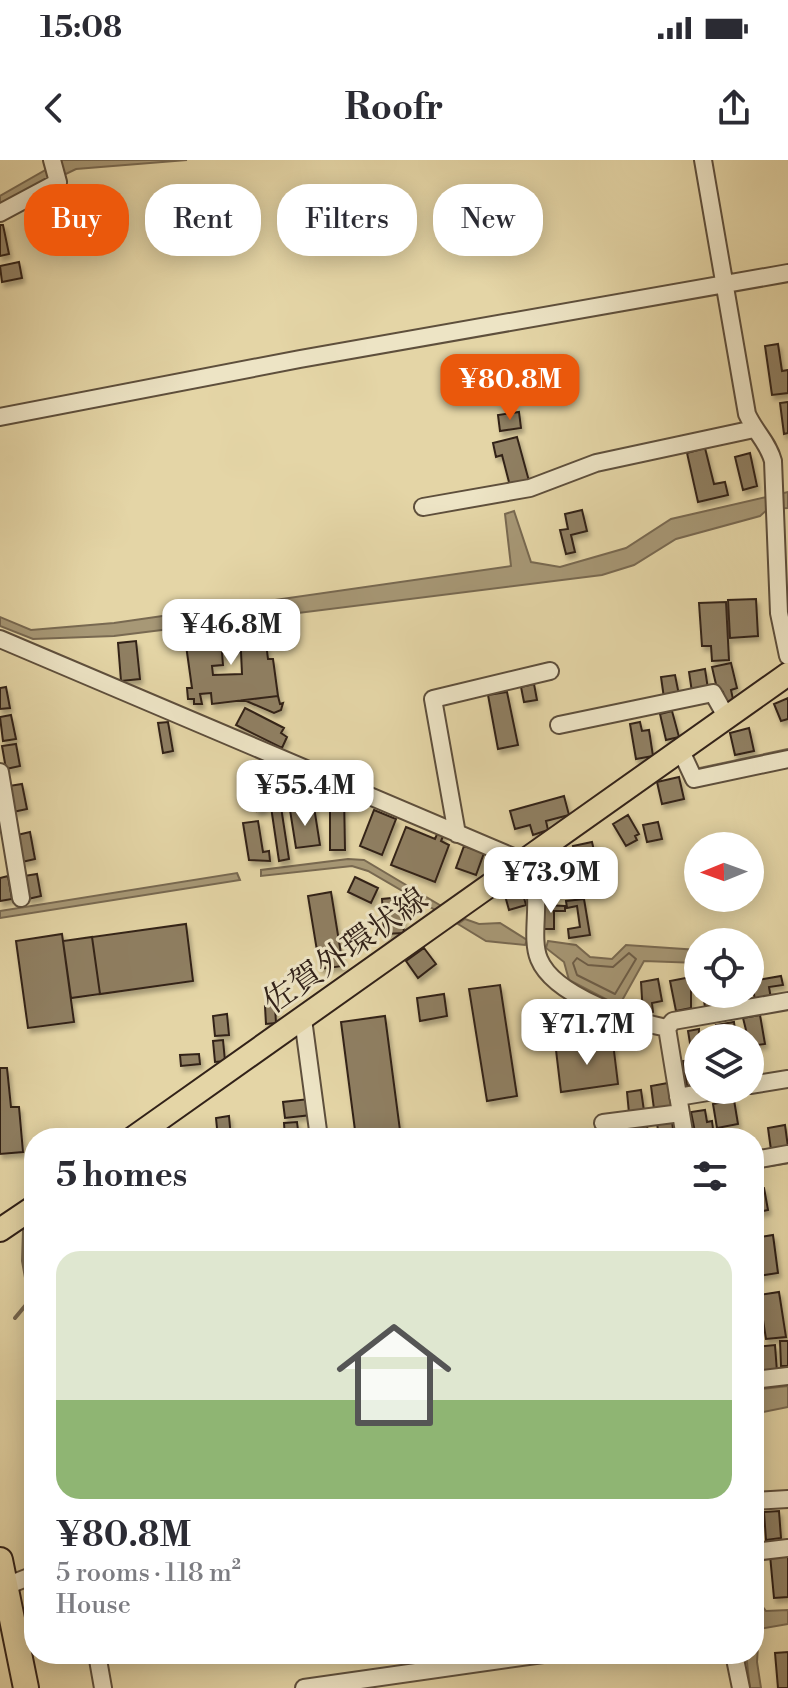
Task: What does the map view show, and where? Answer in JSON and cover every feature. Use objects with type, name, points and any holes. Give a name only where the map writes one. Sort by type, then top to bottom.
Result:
[{"type":"highway","points":[[0,1560],[26,1688]]},
{"type":"highway","points":[[0,1624],[14,1688]]},
{"type":"main road","name":"佐賀外環状線","points":[[147,1128],[788,674]]},
{"type":"main road","points":[[0,1230],[24,1214]]},
{"type":"street","points":[[0,213],[58,182],[52,160]]},
{"type":"street","points":[[703,160],[747,414],[754,429],[768,443],[775,489],[779,613],[788,656]]},
{"type":"street","points":[[0,417],[300,359],[788,273]]},
{"type":"street","points":[[423,507],[530,488],[596,463],[754,429]]},
{"type":"street","points":[[0,639],[525,862],[532,870],[538,959],[556,983],[628,1020],[667,1028]]},
{"type":"street","points":[[457,834],[433,699],[550,671]]},
{"type":"street","points":[[559,725],[713,693],[727,718]]},
{"type":"street","points":[[681,751],[694,779],[788,759]]},
{"type":"street","points":[[0,772],[21,898]]},
{"type":"street","points":[[667,1028],[673,1021],[788,1001]]},
{"type":"street","points":[[303,1019],[318,1128]]},
{"type":"street","points":[[667,1028],[683,1128]]},
{"type":"street","points":[[764,1083],[788,1079]]},
{"type":"street","points":[[603,1123],[684,1104]]},
{"type":"street","points":[[764,1158],[788,1154]]},
{"type":"street","points":[[764,1379],[788,1376]]},
{"type":"street","points":[[764,1500],[788,1499]]},
{"type":"street","points":[[764,1551],[788,1548]]},
{"type":"street","points":[[6,1586],[24,1579]]},
{"type":"street","points":[[99,1664],[103,1688]]},
{"type":"street","points":[[304,1688],[473,1664]]},
{"type":"street","points":[[736,1664],[741,1688]]},
{"type":"water","points":[[63,160],[187,160],[76,169],[45,184],[24,184],[24,194],[0,206],[0,196]]},
{"type":"water","points":[[788,492],[788,508],[768,509],[760,516],[676,539],[634,565],[602,575],[114,636],[33,639],[0,626],[0,617],[31,630],[114,623],[511,566],[505,514],[514,511],[531,562],[560,567],[626,548],[671,519]]},
{"type":"water","points":[[348,859],[364,860],[443,907],[437,911],[368,871],[352,866],[261,876],[261,870]]},
{"type":"water","points":[[237,873],[240,880],[0,918],[0,911]]},
{"type":"water","points":[[465,919],[479,924],[500,923],[527,940],[525,945],[486,941],[458,924]]},
{"type":"water","points":[[548,941],[576,945],[590,957],[612,959],[626,945],[684,949],[684,962],[644,961],[619,1006],[569,980],[564,962],[546,948]]},
{"type":"water","points":[[788,1386],[788,1407],[764,1412],[764,1389]]},
{"type":"water","points":[[764,1608],[766,1611],[788,1610],[788,1624],[764,1628]]},
{"type":"water","points":[[747,1664],[757,1664],[761,1688],[750,1688]]},
{"type":"building","points":[[0,225],[3,225],[9,254],[0,256]]},
{"type":"building","points":[[19,262],[22,278],[2,282],[0,266]]},
{"type":"building","points":[[778,344],[782,371],[788,370],[788,393],[772,395],[765,346]]},
{"type":"building","points":[[788,402],[788,433],[784,434],[780,403]]},
{"type":"building","points":[[519,412],[521,428],[500,431],[498,415]]},
{"type":"building","points":[[517,437],[529,481],[510,486],[502,455],[496,457],[493,443]]},
{"type":"building","points":[[705,448],[714,484],[725,482],[728,495],[698,502],[687,453]]},
{"type":"building","points":[[750,453],[757,486],[743,490],[735,457]]},
{"type":"building","points":[[582,510],[587,531],[571,535],[575,552],[566,554],[560,530],[568,529],[565,514]]},
{"type":"building","points":[[756,599],[758,636],[730,638],[728,600]]},
{"type":"building","points":[[726,602],[729,660],[712,661],[711,646],[702,646],[699,603]]},
{"type":"building","points":[[264,628],[268,659],[273,659],[278,696],[212,704],[211,693],[200,694],[202,704],[194,704],[194,699],[188,699],[187,688],[192,688],[185,638]],"holes":[[[241,652],[242,674],[213,675],[212,666],[223,665],[222,653]]]},
{"type":"building","points":[[136,641],[140,679],[121,681],[118,643]]},
{"type":"building","points":[[731,663],[737,688],[731,690],[734,704],[726,706],[723,692],[718,693],[712,667]]},
{"type":"building","points":[[705,669],[708,689],[692,692],[689,672]]},
{"type":"building","points":[[675,675],[679,695],[664,698],[661,677]]},
{"type":"building","points":[[534,684],[537,700],[524,702],[521,687]]},
{"type":"building","points":[[6,687],[10,708],[0,709],[0,688]]},
{"type":"building","points":[[507,692],[518,745],[498,749],[488,695]]},
{"type":"building","points":[[278,696],[280,704],[283,703],[281,710],[274,713],[244,700]]},
{"type":"building","points":[[788,698],[788,719],[781,721],[774,704]]},
{"type":"building","points":[[245,708],[284,728],[281,733],[287,737],[282,748],[236,725]]},
{"type":"building","points":[[672,711],[679,737],[666,740],[660,714]]},
{"type":"building","points":[[11,715],[16,739],[3,741],[0,717]]},
{"type":"building","points":[[168,722],[173,751],[163,753],[158,723]]},
{"type":"building","points":[[640,722],[642,731],[649,730],[653,756],[636,759],[630,724]]},
{"type":"building","points":[[749,728],[754,751],[735,755],[730,733]]},
{"type":"building","points":[[16,744],[20,766],[6,769],[2,746]]},
{"type":"building","points":[[258,761],[265,809],[257,811],[249,762]]},
{"type":"building","points":[[287,770],[288,779],[277,781],[289,859],[279,861],[266,773]]},
{"type":"building","points":[[679,777],[684,799],[662,804],[657,782]]},
{"type":"building","points":[[307,779],[309,791],[292,794],[290,782]]},
{"type":"building","points":[[22,784],[27,809],[13,812],[9,786]]},
{"type":"building","points":[[330,794],[344,794],[345,850],[330,850]]},
{"type":"building","points":[[564,796],[569,815],[546,821],[548,830],[533,835],[530,825],[515,829],[510,811]]},
{"type":"building","points":[[314,807],[320,845],[296,848],[290,810]]},
{"type":"building","points":[[374,810],[396,819],[382,855],[360,846]]},
{"type":"building","points":[[628,815],[639,834],[635,836],[637,840],[626,846],[613,824]]},
{"type":"building","points":[[258,821],[263,852],[269,851],[270,861],[249,860],[243,823]]},
{"type":"building","points":[[658,822],[662,839],[647,842],[643,825]]},
{"type":"building","points":[[406,827],[435,839],[438,832],[444,834],[441,841],[449,845],[435,882],[391,865]]},
{"type":"building","points":[[30,832],[35,859],[22,862],[17,835]]},
{"type":"building","points":[[592,842],[598,868],[607,866],[610,875],[582,882],[573,846]]},
{"type":"building","points":[[464,846],[484,853],[476,875],[456,868]]},
{"type":"building","points":[[564,854],[569,877],[557,880],[560,890],[549,893],[546,883],[541,885],[538,869],[544,868],[542,859]]},
{"type":"building","points":[[37,874],[41,896],[28,899],[24,876]]},
{"type":"building","points":[[8,876],[12,899],[0,901],[0,878]]},
{"type":"building","points":[[355,877],[378,888],[371,903],[348,892]]},
{"type":"building","points":[[521,887],[526,905],[509,910],[504,892]]},
{"type":"building","points":[[331,892],[343,966],[320,969],[308,896]]},
{"type":"building","points":[[401,897],[404,933],[384,934],[382,899]]},
{"type":"building","points":[[584,899],[590,935],[569,938],[568,929],[580,927],[577,906],[567,908],[566,901]]},
{"type":"building","points":[[544,905],[565,906],[565,911],[554,911],[554,929],[544,929]]},
{"type":"building","points":[[186,924],[193,981],[100,994],[92,937]]},
{"type":"building","points":[[62,934],[74,1022],[28,1028],[16,941]]},
{"type":"building","points":[[92,937],[100,994],[71,998],[63,941]]},
{"type":"building","points":[[424,948],[436,964],[418,978],[406,961]]},
{"type":"building","points":[[781,976],[783,985],[769,987],[771,999],[764,1000],[764,979]]},
{"type":"building","points":[[684,978],[684,1008],[691,1008],[676,1011],[670,981]]},
{"type":"building","points":[[658,979],[662,1001],[652,1003],[653,1012],[643,1014],[641,982]]},
{"type":"building","points":[[500,985],[517,1096],[487,1101],[469,989]]},
{"type":"building","points":[[444,994],[447,1016],[420,1021],[417,998]]},
{"type":"building","points":[[265,1006],[275,1006],[276,1023],[266,1024]]},
{"type":"building","points":[[227,1014],[229,1035],[215,1036],[213,1016]]},
{"type":"building","points":[[760,1015],[762,1024],[744,1024],[743,1018]]},
{"type":"building","points":[[385,1016],[400,1128],[355,1128],[341,1022]]},
{"type":"building","points":[[223,1040],[225,1061],[215,1062],[213,1041]]},
{"type":"building","points":[[613,1043],[618,1084],[561,1092],[556,1050]]},
{"type":"building","points":[[199,1054],[200,1064],[181,1066],[180,1055]]},
{"type":"building","points":[[0,1068],[7,1068],[11,1107],[19,1107],[23,1152],[0,1154]]},
{"type":"building","points":[[668,1083],[672,1107],[654,1109],[651,1086]]},
{"type":"building","points":[[641,1090],[644,1111],[629,1113],[627,1092]]},
{"type":"building","points":[[309,1099],[311,1115],[285,1118],[283,1102]]},
{"type":"building","points":[[713,1104],[735,1104],[738,1124],[717,1128]]},
{"type":"building","points":[[705,1110],[707,1122],[712,1121],[713,1128],[694,1128],[691,1112]]},
{"type":"building","points":[[229,1116],[230,1128],[217,1128],[216,1118]]},
{"type":"building","points":[[672,1121],[673,1128],[658,1128],[657,1123]]},
{"type":"building","points":[[297,1122],[298,1128],[284,1128],[284,1123]]},
{"type":"building","points":[[785,1125],[788,1147],[771,1150],[768,1128]]},
{"type":"building","points":[[764,1188],[768,1210],[764,1211]]},
{"type":"building","points":[[773,1235],[778,1273],[764,1275],[764,1236]]},
{"type":"building","points":[[779,1292],[786,1337],[766,1339],[764,1294]]},
{"type":"building","points":[[780,1341],[788,1341],[788,1366],[781,1366]]},
{"type":"building","points":[[775,1345],[777,1372],[764,1373],[764,1346]]},
{"type":"building","points":[[779,1511],[781,1538],[766,1540],[764,1512]]},
{"type":"building","points":[[788,1553],[788,1597],[774,1598],[770,1555]]},
{"type":"building","points":[[788,1652],[788,1688],[778,1688],[775,1653]]},
{"type":"waterway","points":[[700,769],[788,750]]},
{"type":"waterway","points":[[764,1166],[788,1162]]},
{"type":"waterway","points":[[24,1230],[24,1267]]},
{"type":"waterway","points":[[15,1318],[24,1307]]}]
